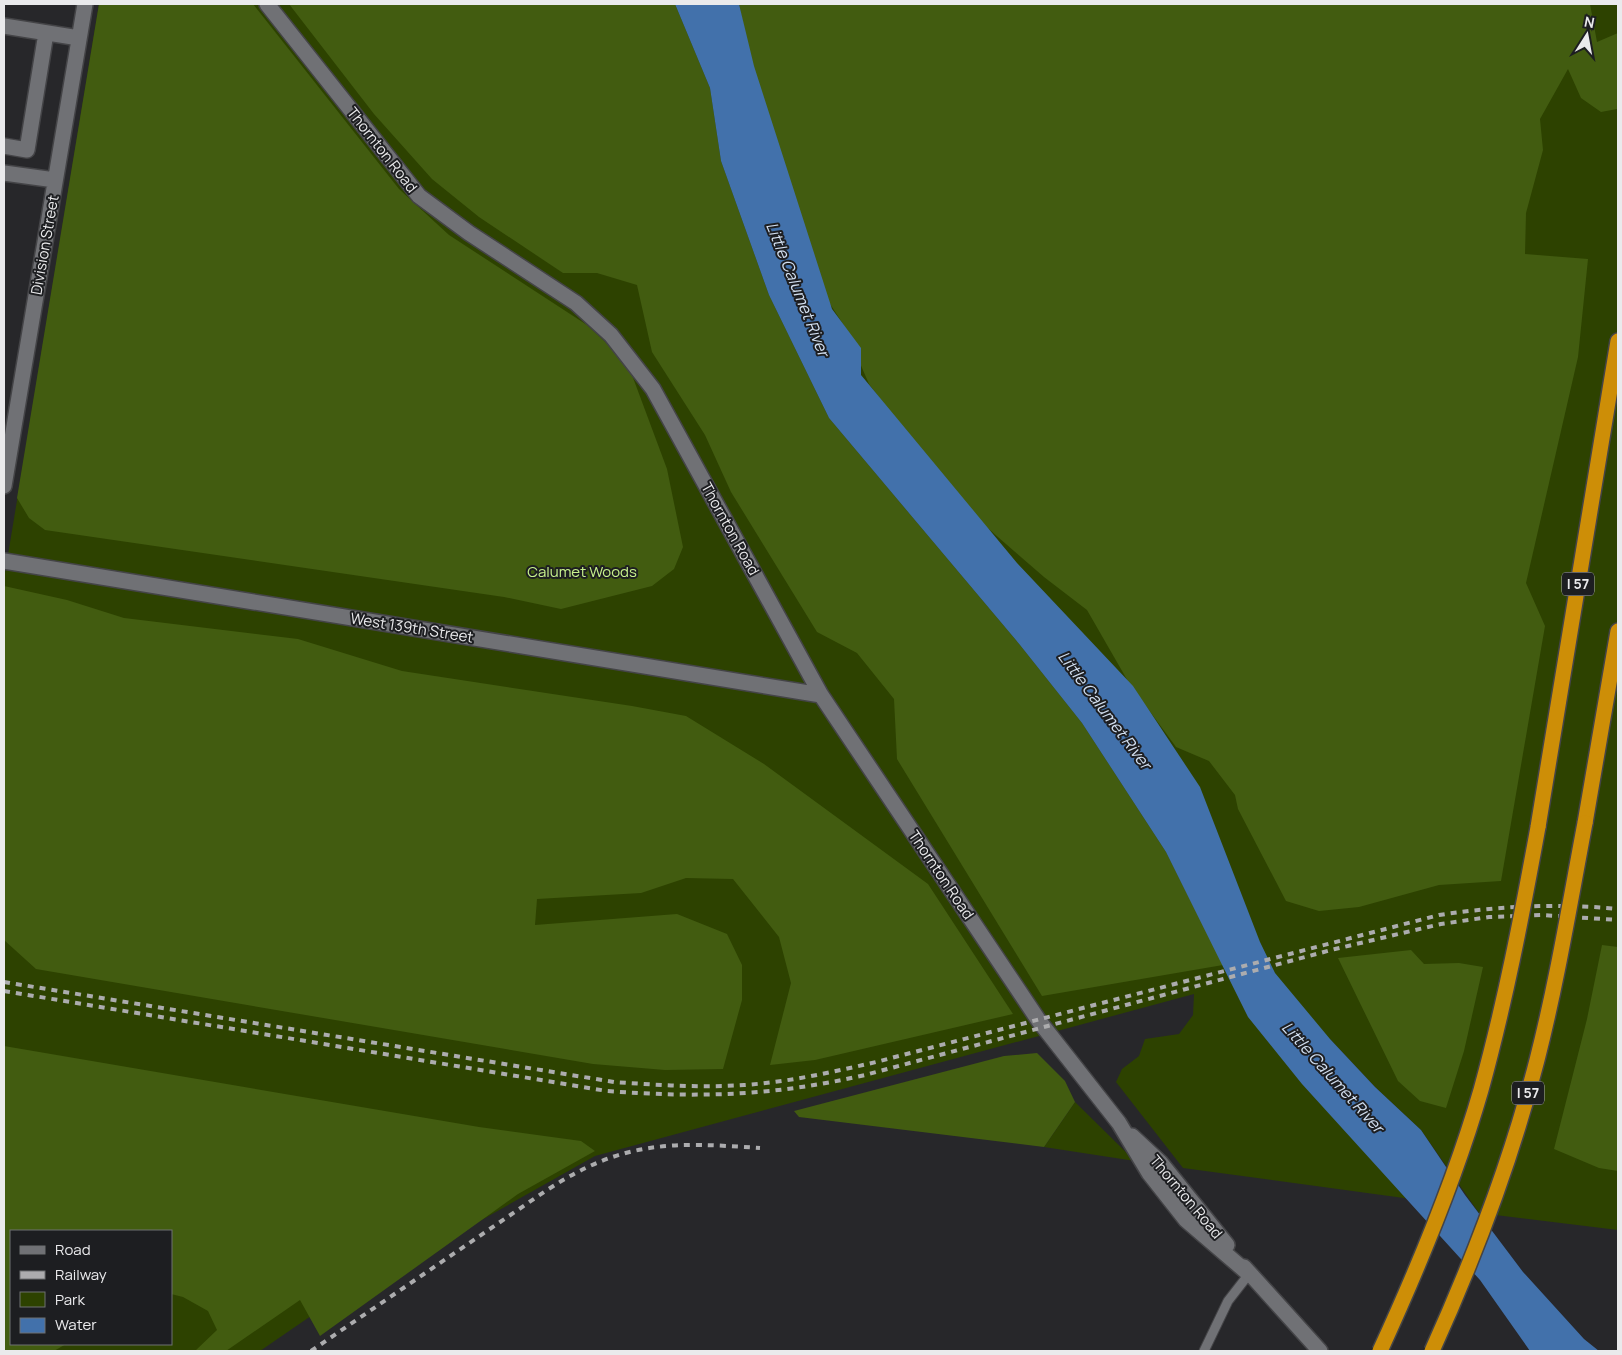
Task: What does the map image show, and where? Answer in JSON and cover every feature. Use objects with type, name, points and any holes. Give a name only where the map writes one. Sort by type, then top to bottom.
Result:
[{"type":"highway","name":"I 57","points":[[1380,1351],[1412,1282],[1438,1217],[1480,1091],[1507,983],[1538,827],[1618,341]]},
{"type":"highway","name":"I 57","points":[[1432,1351],[1469,1269],[1512,1149],[1537,1059],[1562,944],[1585,823],[1618,631]]},
{"type":"street","name":"Division Street","points":[[4,486],[85,4]]},
{"type":"street","name":"Thornton Road","points":[[267,4],[419,196],[470,233],[576,303],[611,335],[653,389],[821,695],[1039,1021],[1119,1123],[1160,1162],[1249,1274],[1320,1351]]},
{"type":"street","points":[[4,26],[79,38]]},
{"type":"street","points":[[4,146],[27,150],[46,33]]},
{"type":"street","points":[[4,173],[55,180]]},
{"type":"street","name":"West 139th Street","points":[[4,561],[821,695]]},
{"type":"lane","points":[[1204,1351],[1228,1301],[1249,1274]]},
{"type":"green space","name":"Calumet Woods","points":[[99,4],[1618,4],[1618,1230],[1479,1213],[1421,1130],[1375,1087],[1330,1039],[1411,1199],[1183,1168],[1116,1082],[1122,1069],[1139,1056],[1145,1039],[1179,1034],[1193,1015],[1194,994],[595,1156],[308,1318],[260,1351],[4,1351],[4,579]]},
{"type":"green space","points":[[99,4],[253,4],[399,189],[449,235],[587,325],[615,351],[632,375],[667,469],[683,547],[674,569],[652,586],[561,609],[504,597],[45,530],[29,518],[17,498]]},
{"type":"green space","points":[[289,4],[675,4],[710,88],[721,161],[769,295],[829,418],[1020,645],[1082,723],[1166,852],[1223,965],[1042,996],[897,759],[894,699],[857,653],[817,632],[731,492],[705,435],[652,352],[637,285],[597,273],[563,273],[479,217],[432,179],[374,114]]},
{"type":"green space","points":[[739,4],[1590,4],[1597,42],[1618,33],[1617,109],[1601,112],[1581,98],[1568,69],[1540,119],[1543,150],[1526,213],[1525,254],[1588,259],[1578,357],[1526,583],[1545,626],[1501,881],[1439,885],[1359,907],[1319,911],[1286,901],[1238,809],[1235,795],[1209,761],[1176,747],[1129,683],[1087,610],[1044,577],[983,524],[928,462],[869,384],[843,324],[823,293],[759,98]]},
{"type":"green space","points":[[4,586],[67,600],[124,618],[298,639],[402,671],[686,716],[764,764],[928,884],[1013,1014],[815,1060],[770,1065],[791,983],[779,937],[733,879],[686,878],[641,893],[537,899],[535,925],[677,914],[727,934],[742,965],[742,1000],[723,1069],[665,1070],[593,1064],[36,969],[4,940]]},
{"type":"green space","points":[[1602,945],[1618,947],[1618,1171],[1599,1168],[1554,1149],[1587,1019]]},
{"type":"green space","points":[[1411,950],[1424,964],[1459,963],[1483,967],[1464,1051],[1446,1108],[1420,1101],[1398,1081],[1338,958]]},
{"type":"green space","points":[[4,1046],[479,1127],[581,1141],[595,1151],[518,1194],[320,1336],[300,1300],[226,1351],[195,1351],[217,1330],[208,1311],[183,1297],[172,1294],[172,1230],[10,1230],[10,1345],[64,1345],[54,1351],[4,1351]]},
{"type":"green space","points":[[1037,1053],[1065,1081],[1075,1102],[1044,1147],[799,1117],[794,1111],[1004,1056]]},
{"type":"green space","points":[[1075,1102],[1135,1161],[1044,1147]]},
{"type":"water","name":"Little Calumet River","points":[[675,4],[739,4],[754,66],[832,309],[861,348],[861,375],[1017,563],[1133,686],[1200,787],[1260,942],[1275,973],[1330,1039],[1375,1087],[1421,1130],[1465,1195],[1523,1272],[1584,1339],[1599,1351],[1530,1351],[1480,1280],[1302,1084],[1248,1017],[1166,852],[1082,723],[1020,645],[829,418],[769,295],[721,161],[710,88]]},
{"type":"railway","points":[[4,982],[614,1082],[679,1086],[728,1086],[794,1079],[876,1062],[1439,915],[1528,906],[1618,909]]},
{"type":"railway","points":[[4,991],[607,1091],[706,1095],[737,1094],[799,1087],[865,1075],[1335,949],[1441,924],[1489,917],[1542,915],[1618,920]]},
{"type":"railway","points":[[311,1351],[547,1190],[600,1162],[625,1153],[674,1145],[760,1148]]}]
